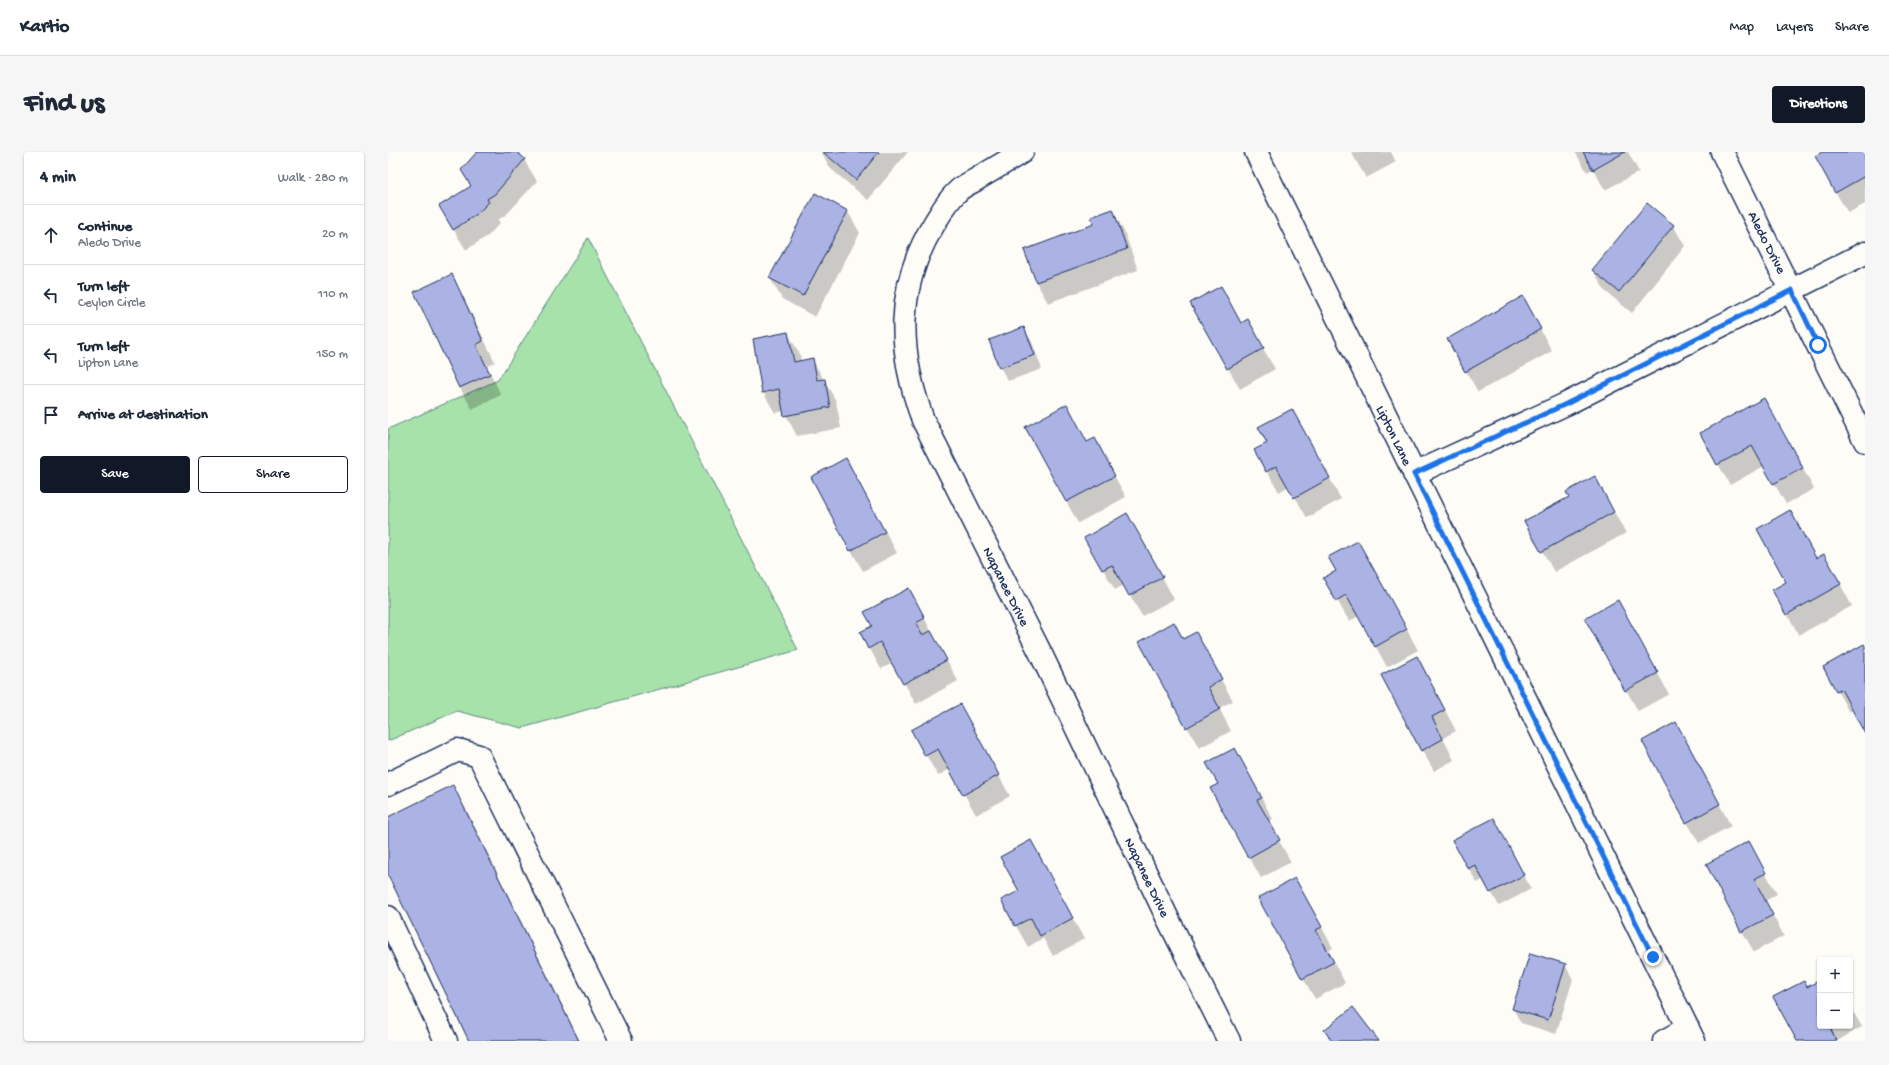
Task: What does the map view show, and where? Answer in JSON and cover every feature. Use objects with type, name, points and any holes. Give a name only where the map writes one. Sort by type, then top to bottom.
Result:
[{"type":"street","name":"Napanee Drive","points":[[1022,152],[958,191],[947,203],[925,239],[916,261],[905,308],[905,355],[912,390],[923,420],[1040,652],[1167,917],[1229,1041]]},
{"type":"street","name":"Lipton Lane","points":[[1256,152],[1691,1035]]},
{"type":"street","name":"Aledo Drive","points":[[1722,152],[1792,290],[1865,441]]},
{"type":"street","points":[[1414,474],[1566,404],[1865,253]]},
{"type":"street","points":[[388,784],[458,750],[479,756],[621,1041]]},
{"type":"street","points":[[388,917],[446,1041]]},
{"type":"street","points":[[1664,1041],[1691,1035]]},
{"type":"green space","points":[[588,238],[798,650],[522,728],[457,711],[388,741],[388,429],[498,380]]},
{"type":"building","points":[[477,152],[517,152],[525,159],[495,194],[487,199],[489,202],[477,214],[453,230],[439,206],[471,186],[461,170]]},
{"type":"building","points":[[823,152],[879,152],[856,180]]},
{"type":"building","points":[[1583,152],[1625,152],[1593,170]]},
{"type":"building","points":[[1822,152],[1865,152],[1865,176],[1835,193],[1815,156]]},
{"type":"building","points":[[815,193],[848,211],[803,296],[769,278]]},
{"type":"building","points":[[1647,203],[1674,225],[1619,292],[1592,270]]},
{"type":"building","points":[[1113,209],[1127,249],[1036,282],[1024,250],[1094,224],[1091,217]]},
{"type":"building","points":[[452,274],[483,341],[476,345],[490,374],[459,388],[414,292]]},
{"type":"building","points":[[1221,286],[1241,323],[1248,319],[1264,348],[1227,369],[1190,303]]},
{"type":"building","points":[[1523,296],[1541,329],[1465,372],[1447,339]]},
{"type":"building","points":[[1024,327],[1035,355],[999,368],[989,340]]},
{"type":"building","points":[[788,332],[794,362],[813,358],[817,380],[825,379],[830,407],[784,416],[779,389],[762,393],[753,339]]},
{"type":"building","points":[[1764,398],[1803,468],[1773,484],[1752,446],[1717,465],[1700,433]]},
{"type":"building","points":[[1067,404],[1087,442],[1095,438],[1115,476],[1066,502],[1025,427]]},
{"type":"building","points":[[1292,409],[1330,478],[1294,498],[1276,466],[1266,472],[1254,450],[1267,443],[1258,427]]},
{"type":"building","points":[[846,458],[885,532],[850,551],[811,477]]},
{"type":"building","points":[[1595,476],[1614,512],[1541,552],[1524,521],[1569,497],[1566,492]]},
{"type":"building","points":[[1790,510],[1816,558],[1824,554],[1841,584],[1786,615],[1772,590],[1786,582],[1757,529]]},
{"type":"building","points":[[1127,513],[1163,577],[1129,596],[1112,565],[1102,570],[1084,538]]},
{"type":"building","points":[[1358,541],[1407,629],[1375,647],[1346,595],[1336,601],[1323,578],[1336,571],[1328,557]]},
{"type":"building","points":[[909,588],[925,618],[916,623],[922,635],[931,631],[947,660],[903,684],[880,642],[868,649],[860,632],[872,626],[864,612]]},
{"type":"building","points":[[1618,600],[1658,673],[1625,691],[1585,619]]},
{"type":"building","points":[[1174,622],[1183,639],[1196,632],[1222,679],[1208,687],[1220,709],[1186,728],[1139,642]]},
{"type":"building","points":[[1864,644],[1865,734],[1841,689],[1836,691],[1823,667]]},
{"type":"building","points":[[1417,656],[1445,710],[1432,717],[1443,739],[1421,751],[1381,675]]},
{"type":"building","points":[[960,704],[999,775],[963,795],[938,749],[925,756],[911,730]]},
{"type":"building","points":[[1676,722],[1720,804],[1686,823],[1642,741]]},
{"type":"building","points":[[1235,748],[1262,798],[1257,800],[1280,840],[1248,858],[1210,788],[1218,784],[1206,763]]},
{"type":"building","points":[[453,785],[579,1041],[469,1041],[388,875],[388,817]]},
{"type":"building","points":[[1494,818],[1524,875],[1490,893],[1475,865],[1468,869],[1452,840]]},
{"type":"building","points":[[1031,840],[1073,918],[1040,936],[1031,918],[1015,926],[1001,900],[1019,891],[1000,857]]},
{"type":"building","points":[[1749,841],[1766,873],[1754,879],[1773,915],[1741,932],[1706,864]]},
{"type":"building","points":[[1295,878],[1322,927],[1316,930],[1334,962],[1302,979],[1258,898]]},
{"type":"building","points":[[1530,953],[1566,964],[1548,1020],[1512,1009]]},
{"type":"building","points":[[1804,981],[1807,987],[1817,982],[1817,1029],[1831,1029],[1837,1041],[1797,1041],[1773,997]]},
{"type":"building","points":[[1353,1007],[1379,1041],[1332,1041],[1324,1030]]},
{"type":"route","points":[[1653,957],[1414,474],[1566,404],[1792,290],[1818,345]]}]
